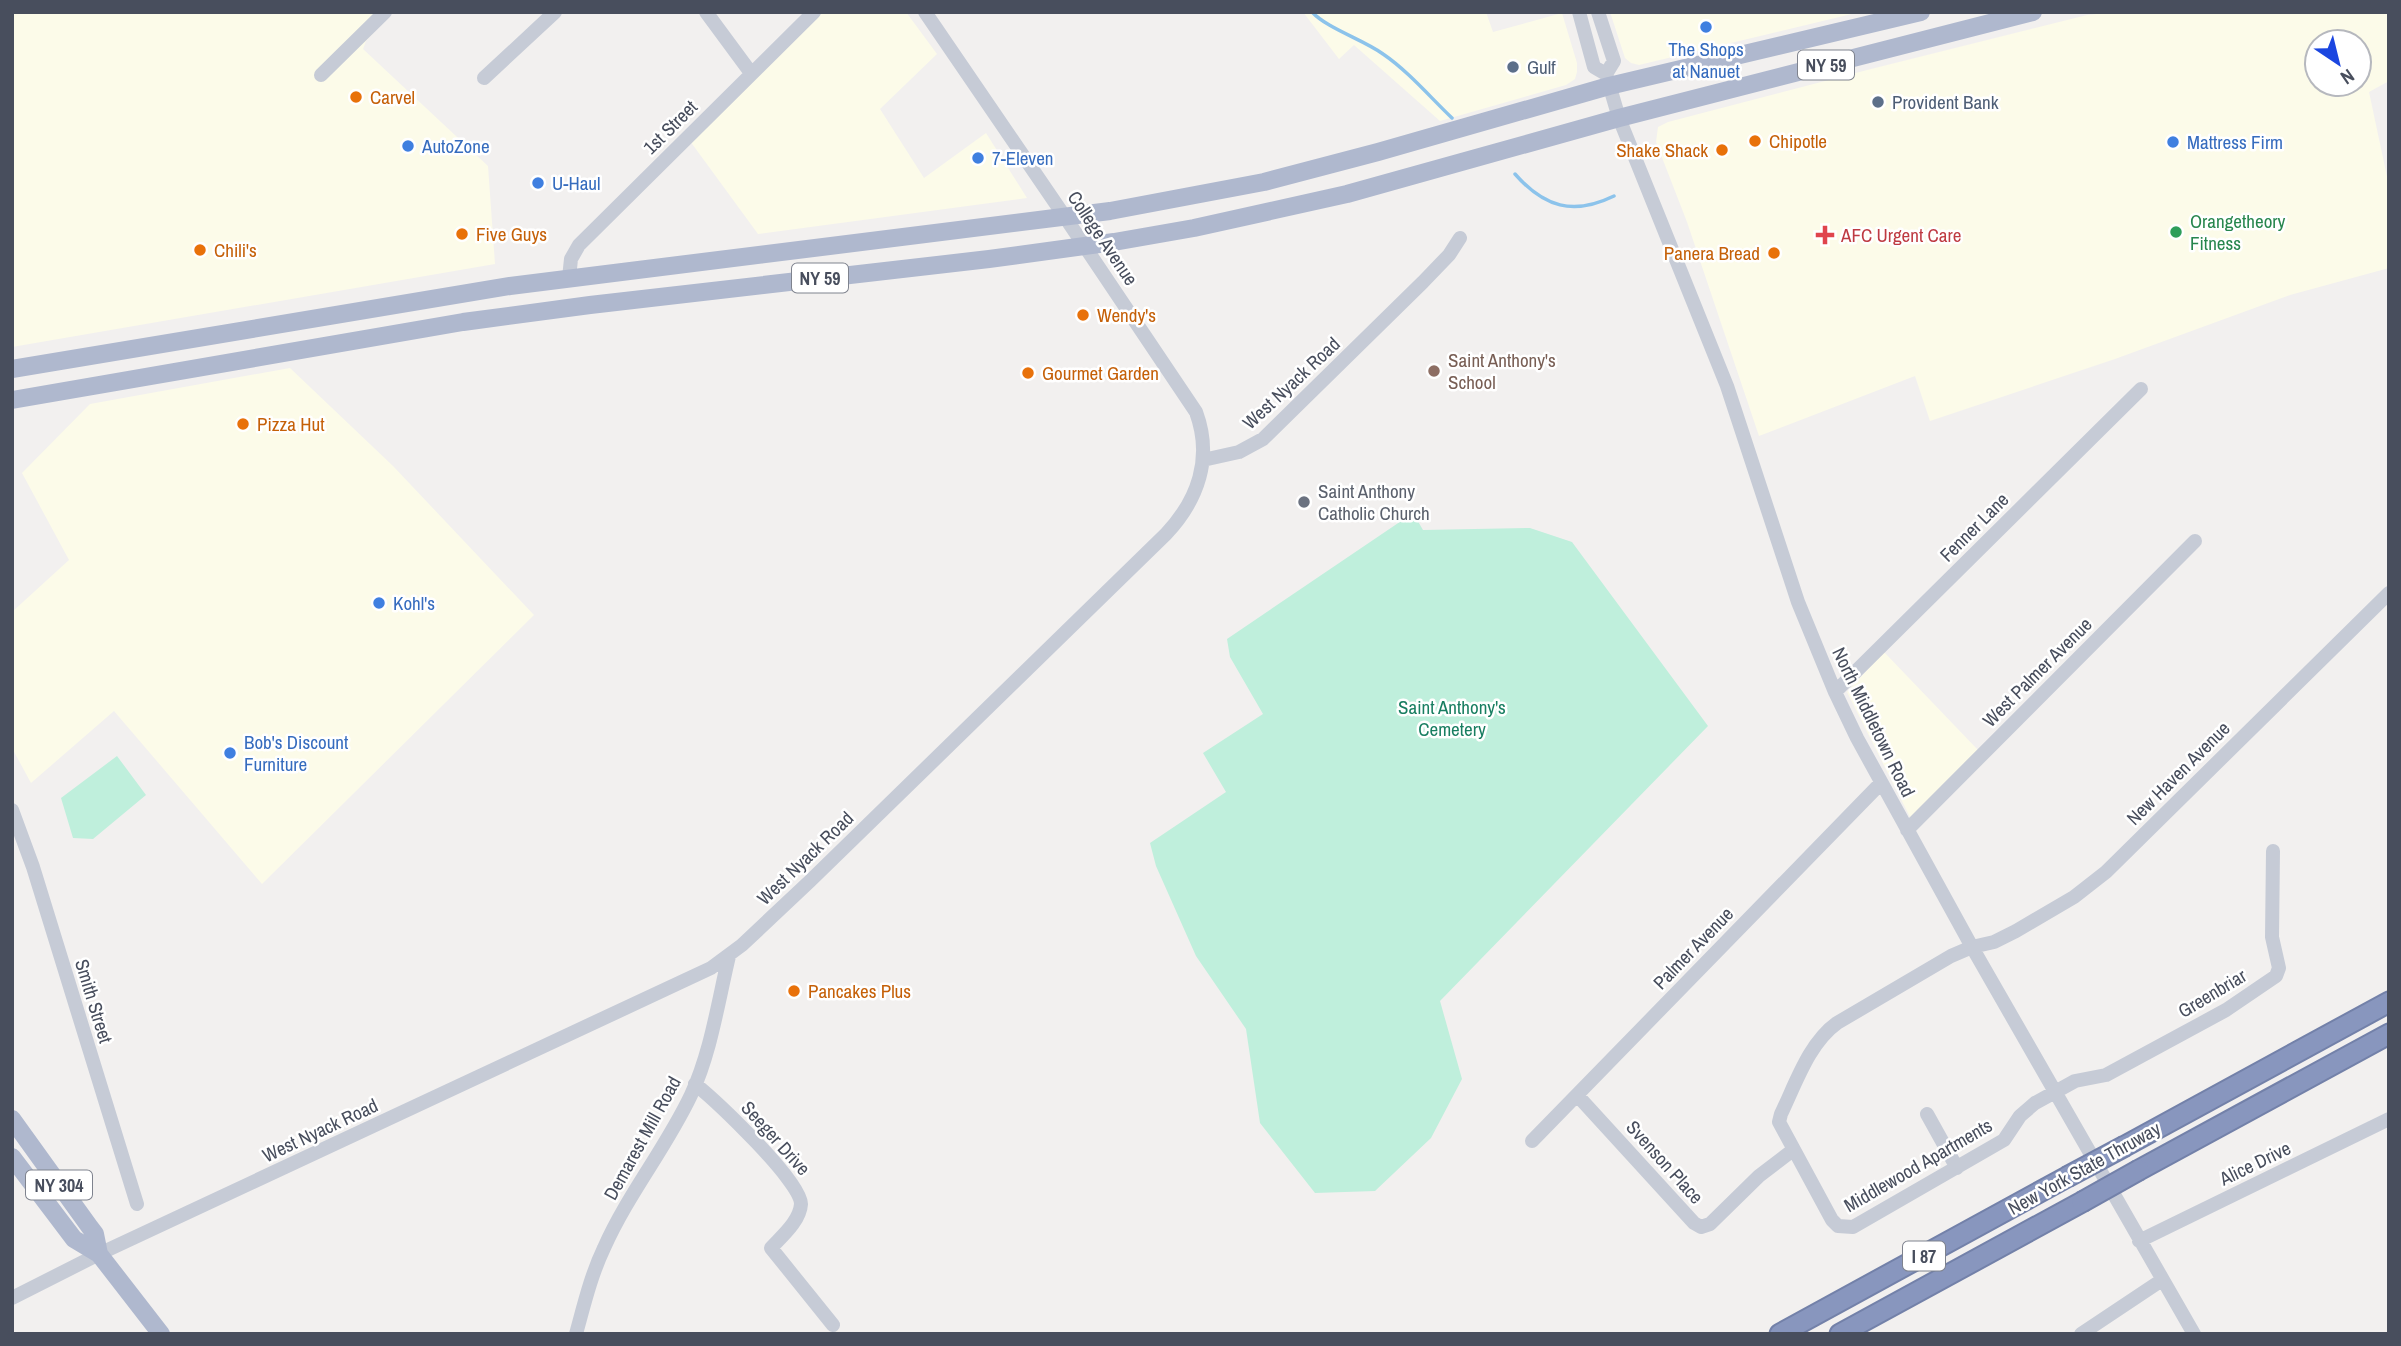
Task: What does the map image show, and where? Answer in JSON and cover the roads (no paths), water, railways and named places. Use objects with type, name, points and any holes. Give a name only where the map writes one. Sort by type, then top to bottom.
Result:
[{"type":"highway","name":"New York State Thruway","points":[[1780,1334],[2389,1002]]},
{"type":"highway","name":"New York State Thruway","points":[[1840,1334],[2389,1034]]},
{"type":"main road","name":"NY 59","points":[[12,369],[450,294],[1150,204],[1264,182],[1378,152],[1608,80],[1921,12]]},
{"type":"main road","name":"NY 59","points":[[12,400],[511,315],[1085,246],[1207,225],[1423,174],[1619,118],[2033,12]]},
{"type":"main road","name":"NY 304","points":[[12,1119],[89,1226],[99,1254]]},
{"type":"main road","name":"NY 304","points":[[12,1157],[74,1239],[99,1254],[161,1334]]},
{"type":"street","points":[[321,75],[385,12]]},
{"type":"street","points":[[484,78],[555,12]]},
{"type":"street","points":[[706,12],[751,73]]},
{"type":"street","name":"1st Street","points":[[569,278],[571,259],[579,245],[814,12]]},
{"type":"street","name":"College Avenue","points":[[925,12],[1189,401],[1200,425],[1203,460]]},
{"type":"street","points":[[1578,12],[1594,67],[1608,80],[1614,61],[1598,12]]},
{"type":"street","name":"North Middletown Road","points":[[1608,80],[1619,118],[1727,386],[1798,602],[1835,692],[1881,783],[1972,947],[2194,1334]]},
{"type":"street","name":"West Nyack Road","points":[[12,1298],[99,1254],[671,989],[729,956],[1166,534],[1192,500],[1203,460],[1239,452],[1263,439],[1423,282],[1449,255],[1460,238]]},
{"type":"street","name":"Fenner Lane","points":[[1835,692],[2141,389]]},
{"type":"street","name":"West Palmer Avenue","points":[[1907,830],[2195,541]]},
{"type":"street","name":"New Haven Avenue","points":[[1972,947],[1994,942],[2016,931],[2074,897],[2106,872],[2389,593]]},
{"type":"street","name":"Palmer Avenue","points":[[1532,1141],[1881,783]]},
{"type":"street","name":"Smith Street","points":[[12,810],[36,878],[137,1204]]},
{"type":"street","name":"Greenbriar","points":[[2054,1093],[2075,1081],[2106,1075],[2224,1011],[2276,976],[2279,968],[2272,937],[2273,851]]},
{"type":"street","name":"Middlewood Apartments","points":[[1972,947],[1824,1032],[1781,1114],[1779,1122],[1782,1129],[1832,1220],[1838,1226],[1853,1227],[1957,1168],[2004,1140],[2026,1109],[2054,1093]]},
{"type":"street","name":"Demarest Mill Road","points":[[576,1334],[590,1283],[605,1245],[695,1084],[708,1044],[729,956]]},
{"type":"street","name":"Seeger Drive","points":[[695,1084],[723,1108],[798,1192],[801,1203],[798,1217],[771,1248],[833,1325]]},
{"type":"street","name":"Svenson Place","points":[[1577,1095],[1694,1223],[1701,1227],[1710,1224],[1759,1176],[1793,1150]]},
{"type":"street","points":[[1927,1114],[1957,1168]]},
{"type":"street","name":"Alice Drive","points":[[2139,1241],[2389,1119]]},
{"type":"street","points":[[2081,1334],[2162,1280]]},
{"type":"waterway","points":[[1312,12],[1327,24],[1392,61],[1452,118]]},
{"type":"waterway","points":[[1515,174],[1537,194],[1560,205],[1585,206],[1614,196]]},
{"type":"place","name":"The Shops at Nanuet","points":[[1706,27]]},
{"type":"place","name":"Gulf","points":[[1513,67]]},
{"type":"place","name":"Carvel","points":[[356,97]]},
{"type":"place","name":"Provident Bank","points":[[1878,102]]},
{"type":"place","name":"Chipotle","points":[[1755,141]]},
{"type":"place","name":"Mattress Firm","points":[[2173,142]]},
{"type":"place","name":"AutoZone","points":[[408,146]]},
{"type":"place","name":"Shake Shack","points":[[1722,150]]},
{"type":"place","name":"7-Eleven","points":[[978,158]]},
{"type":"place","name":"U-Haul","points":[[538,183]]},
{"type":"place","name":"Orangetheory Fitness","points":[[2176,232]]},
{"type":"place","name":"Five Guys","points":[[462,234]]},
{"type":"place","name":"AFC Urgent Care","points":[[1825,235]]},
{"type":"place","name":"Chili's","points":[[200,250]]},
{"type":"place","name":"Panera Bread","points":[[1774,253]]},
{"type":"place","name":"Wendy's","points":[[1083,315]]},
{"type":"place","name":"Saint Anthony's School","points":[[1434,371]]},
{"type":"place","name":"Gourmet Garden","points":[[1028,373]]},
{"type":"place","name":"Pizza Hut","points":[[243,424]]},
{"type":"place","name":"Saint Anthony Catholic Church","points":[[1304,502]]},
{"type":"place","name":"Kohl's","points":[[379,603]]},
{"type":"place","name":"Bob's Discount Furniture","points":[[230,753]]},
{"type":"place","name":"Pancakes Plus","points":[[794,991]]},
{"type":"park label","name":"Saint Anthony's Cemetery","points":[[1452,718]]}]
